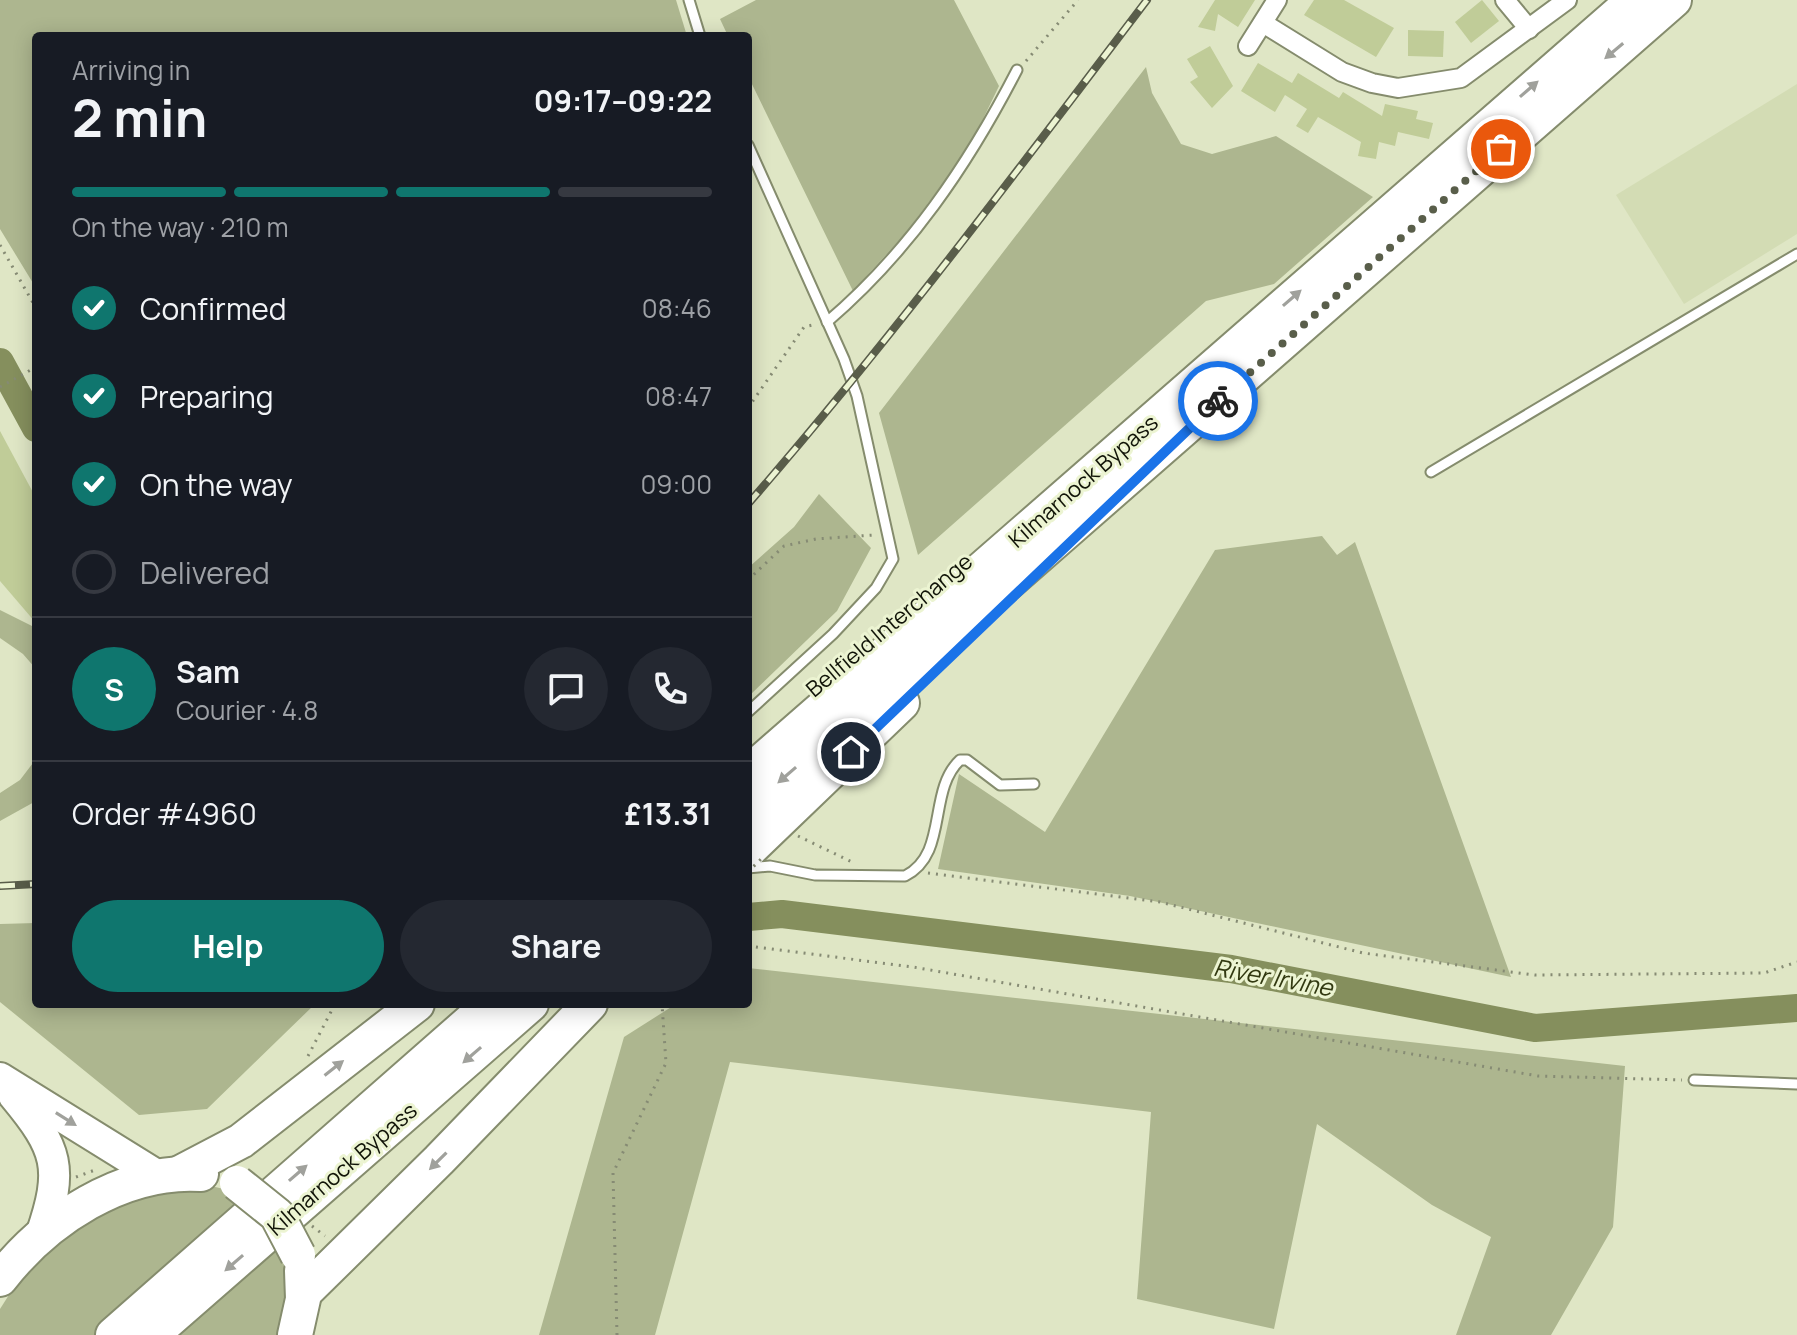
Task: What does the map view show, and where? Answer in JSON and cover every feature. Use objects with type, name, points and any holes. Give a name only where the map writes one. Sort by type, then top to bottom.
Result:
[{"type":"highway","name":"Kilmarnock Bypass","points":[[1255,348],[1634,0]]},
{"type":"highway","name":"Kilmarnock Bypass","points":[[752,770],[1674,0]]},
{"type":"highway","name":"Bellfield Interchange","points":[[752,729],[1025,513],[1255,348]]},
{"type":"highway","points":[[760,847],[1255,348]]},
{"type":"highway","points":[[5,1267],[41,1235],[99,1197],[168,1175],[241,1141],[412,1008]]},
{"type":"highway","name":"Kilmarnock Bypass","points":[[113,1335],[485,1008]]},
{"type":"highway","name":"Kilmarnock Bypass","points":[[152,1335],[526,1008]]},
{"type":"highway","points":[[301,1319],[439,1160],[586,1008]]},
{"type":"highway","points":[[168,1175],[211,1175],[237,1183],[277,1215],[298,1255],[301,1319]]},
{"type":"main road","points":[[0,1079],[168,1175]]},
{"type":"main road","points":[[0,1079],[37,1124],[54,1157],[55,1190],[41,1235]]},
{"type":"street","points":[[1248,46],[1277,0]]},
{"type":"street","points":[[1505,0],[1529,29]]},
{"type":"street","points":[[1263,23],[1342,72],[1398,88],[1461,78],[1567,0]]},
{"type":"lane","points":[[689,0],[699,32]]},
{"type":"lane","points":[[827,322],[871,285],[937,204],[983,135],[1017,70]]},
{"type":"lane","points":[[752,154],[857,396],[893,559],[876,588],[752,729]]},
{"type":"lane","points":[[1431,472],[1797,254]]},
{"type":"lane","points":[[760,847],[770,866],[815,875],[905,876],[915,871],[928,856],[946,782],[960,760],[967,760],[1000,785],[1034,784]]},
{"type":"lane","points":[[1694,1080],[1797,1084]]},
{"type":"path","points":[[1017,70],[1078,0]]},
{"type":"path","points":[[0,245],[32,301]]},
{"type":"path","points":[[752,402],[804,327],[827,322]]},
{"type":"path","points":[[0,387],[32,369]]},
{"type":"path","points":[[752,576],[784,546],[816,539],[889,534]]},
{"type":"path","points":[[760,847],[879,876]]},
{"type":"path","points":[[915,871],[1160,902],[1363,953],[1535,975],[1764,973],[1797,962]]},
{"type":"path","points":[[752,947],[913,967],[1538,1076],[1694,1080]]},
{"type":"path","points":[[303,1067],[333,1008]]},
{"type":"path","points":[[617,1335],[613,1173],[666,1063],[662,1008]]},
{"type":"shaded area","points":[[0,0],[676,0],[686,32],[32,32],[32,281],[0,229]]},
{"type":"shaded area","points":[[756,0],[954,0],[999,86],[968,150],[905,234],[853,291],[752,84],[752,32],[726,32],[720,19]]},
{"type":"shaded area","points":[[1146,67],[1152,93],[1181,144],[1212,154],[1276,136],[1373,197],[1274,284],[1206,301],[918,555],[879,413]]},
{"type":"shaded area","points":[[1797,84],[1797,234],[1684,304],[1616,195]]},
{"type":"shaded area","points":[[819,494],[871,548],[837,611],[752,693],[752,564],[794,527]]},
{"type":"shaded area","points":[[1322,536],[1337,555],[1355,542],[1511,977],[1130,896],[938,869],[959,774],[1045,832],[1215,550]]},
{"type":"shaded area","points":[[0,610],[32,626],[32,664],[23,654],[0,638]]},
{"type":"shaded area","points":[[32,764],[32,803],[0,821],[0,793],[20,780]]},
{"type":"shaded area","points":[[32,923],[32,1008],[311,1008],[207,1109],[139,1115],[0,1002],[0,924]]},
{"type":"shaded area","points":[[752,968],[1625,1066],[1613,1227],[1551,1335],[1456,1335],[1491,1237],[1432,1205],[1317,1124],[1274,1329],[1137,1299],[1151,1112],[730,1062],[655,1335],[539,1335],[624,1037],[670,1008],[752,1008]]},
{"type":"shaded area","points":[[202,1184],[224,1189],[248,1202],[99,1335],[0,1335],[0,1309],[21,1276],[75,1223],[124,1195]]},
{"type":"shaded area","points":[[281,1237],[295,1287],[283,1335],[171,1335]]},
{"type":"building","points":[[1215,0],[1255,0],[1238,27],[1218,14],[1215,31],[1198,27]]},
{"type":"building","points":[[1314,0],[1344,0],[1394,28],[1376,57],[1304,15]]},
{"type":"building","points":[[1482,0],[1499,21],[1471,43],[1455,22]]},
{"type":"building","points":[[1408,30],[1444,31],[1443,57],[1408,56]]},
{"type":"building","points":[[1210,46],[1233,86],[1212,108],[1190,82],[1198,77],[1187,59]]},
{"type":"building","points":[[1258,63],[1292,83],[1298,73],[1339,98],[1343,92],[1382,116],[1385,104],[1418,111],[1416,119],[1433,123],[1429,139],[1398,132],[1395,146],[1379,142],[1376,159],[1358,156],[1361,142],[1318,117],[1308,133],[1296,126],[1307,109],[1285,95],[1275,112],[1241,91]]},
{"type":"building","points":[[0,431],[32,491],[32,618],[0,581]]},
{"type":"waterway","name":"River Irvine","points":[[0,362],[32,421]]},
{"type":"waterway","name":"River Irvine","points":[[752,917],[782,914],[1231,969],[1535,1028],[1797,1008]]},
{"type":"railway","points":[[752,499],[902,318],[1147,0]]},
{"type":"railway","points":[[0,886],[32,884]]},
{"type":"way so far","points":[[1218,401],[1501,149]]},
{"type":"route","points":[[851,752],[1218,401]]}]
